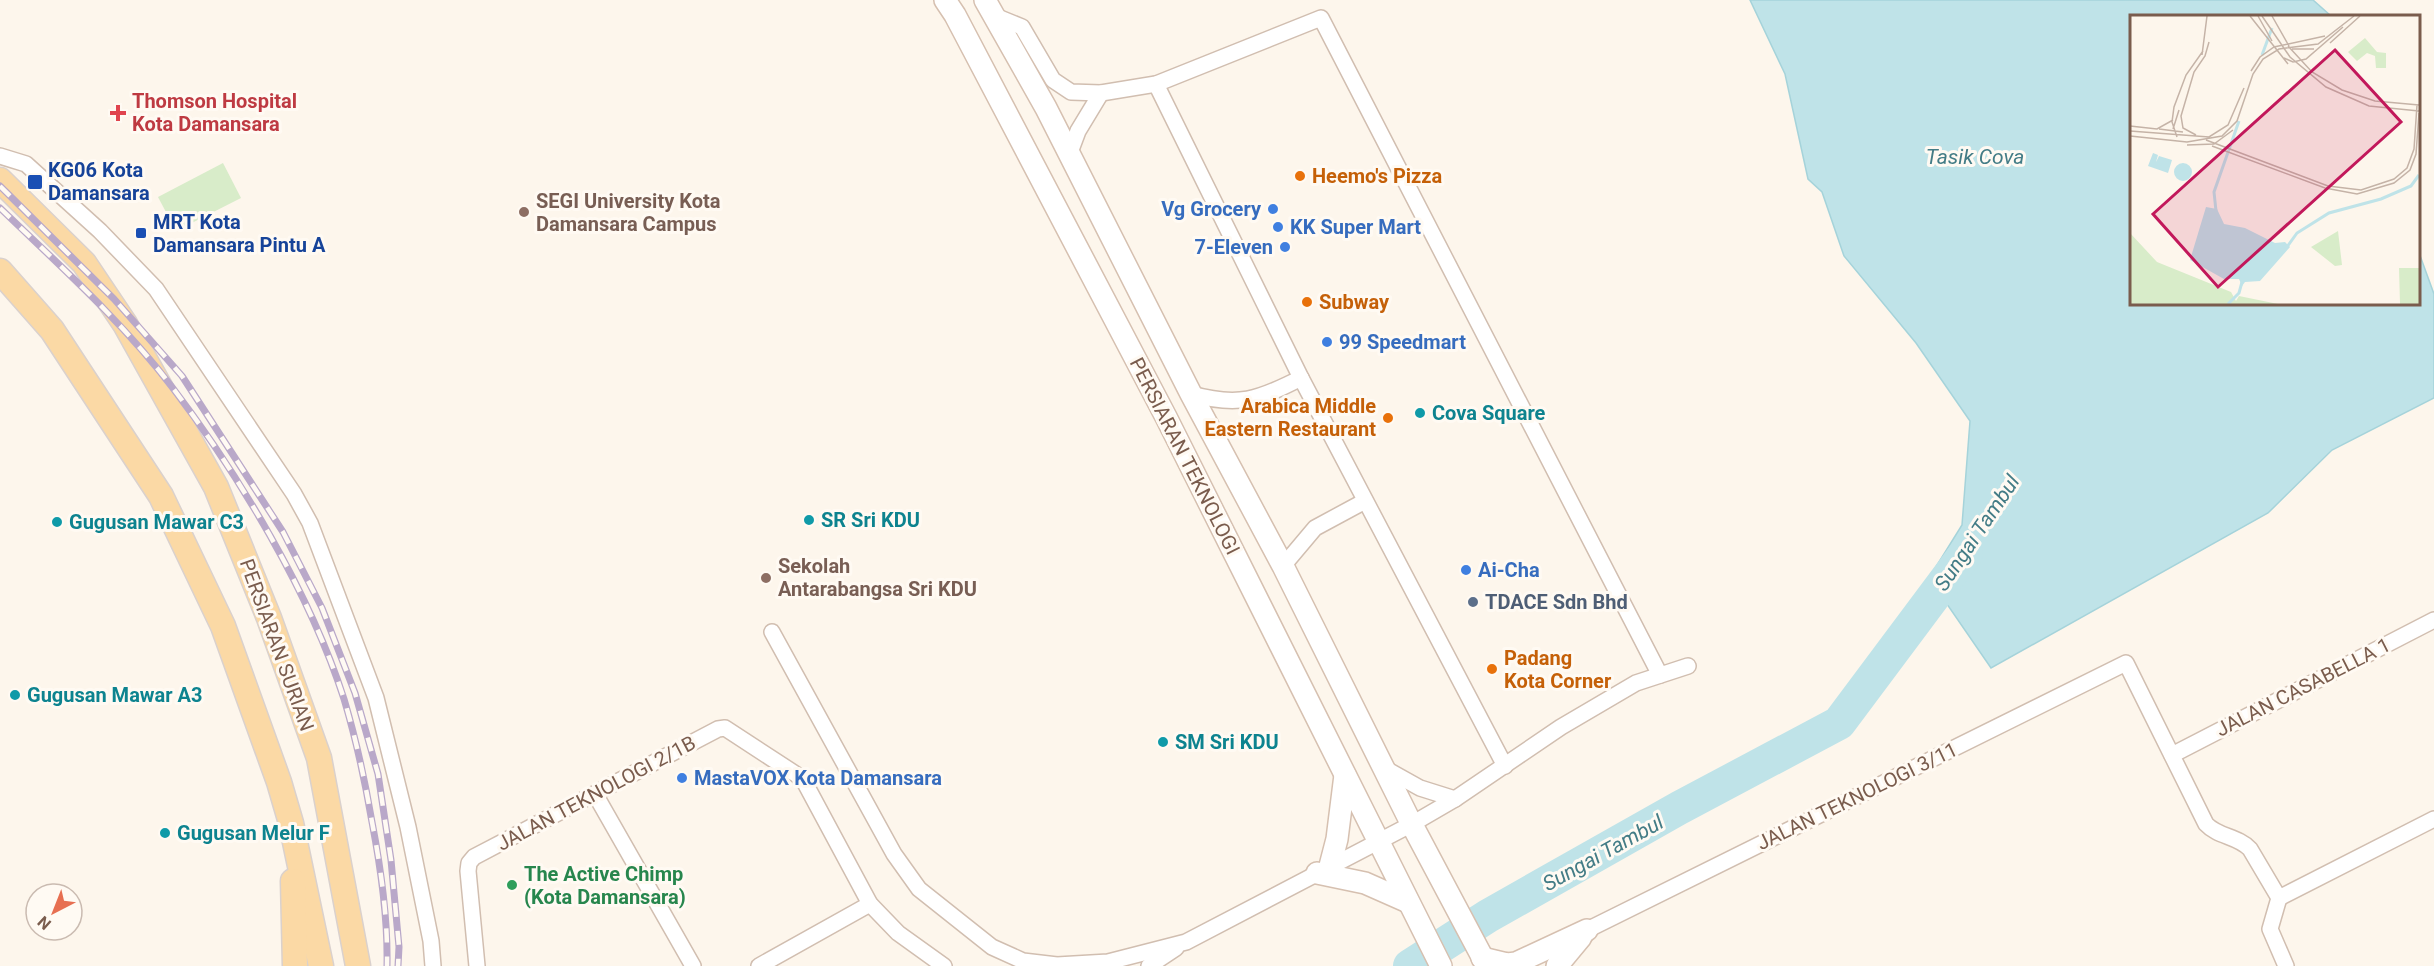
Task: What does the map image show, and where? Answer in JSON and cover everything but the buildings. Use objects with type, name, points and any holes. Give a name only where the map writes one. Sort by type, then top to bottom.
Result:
[{"type":"main road","name":"PERSIARAN SURIAN","points":[[0,180],[84,263],[125,324],[216,487],[269,618],[319,758],[358,966]]},
{"type":"main road","points":[[0,271],[52,330],[161,496],[223,626],[279,782],[291,823],[321,966]]},
{"type":"main road","points":[[291,823],[295,966]]},
{"type":"street","name":"PERSIARAN TEKNOLOGI","points":[[945,0],[1166,417],[1441,966]]},
{"type":"street","name":"PERSIARAN TEKNOLOGI","points":[[990,8],[1070,155],[1191,394],[1283,566],[1383,768],[1482,958]]},
{"type":"street","points":[[990,8],[1022,27],[1053,80],[1071,92],[1101,93],[1156,84],[1321,18],[1660,675]]},
{"type":"street","points":[[1156,84],[1301,378],[1505,766]]},
{"type":"street","points":[[1070,155],[1078,131],[1101,93]]},
{"type":"street","points":[[0,156],[26,164],[100,231],[156,289],[294,494],[310,523],[376,698],[408,827],[434,966]]},
{"type":"street","points":[[1191,394],[1228,402],[1251,400],[1301,378]]},
{"type":"street","points":[[1283,566],[1316,528],[1365,501]]},
{"type":"street","name":"JALAN CASABELLA 1","points":[[2172,755],[2434,620]]},
{"type":"street","points":[[772,632],[894,854],[919,889],[967,929],[992,947],[1023,961],[1057,965],[1108,962],[1186,942]]},
{"type":"street","name":"JALAN TEKNOLOGI 3/11","points":[[1587,930],[2126,663],[2172,755]]},
{"type":"street","points":[[1149,966],[1186,942],[1412,824],[1455,799],[1561,727],[1636,682],[1688,666]]},
{"type":"street","name":"JALAN TEKNOLOGI 2/1B","points":[[477,966],[468,871],[469,863],[474,857],[718,729],[725,728],[797,775],[805,783],[870,904]]},
{"type":"street","points":[[2172,755],[2206,824],[2212,830],[2246,844],[2278,898],[2270,929],[2286,966]]},
{"type":"street","points":[[1383,768],[1420,788],[1455,799]]},
{"type":"street","points":[[1323,869],[1337,839],[1345,775]]},
{"type":"street","points":[[595,794],[693,966]]},
{"type":"street","points":[[2278,898],[2434,819]]},
{"type":"street","points":[[1323,869],[1365,883],[1412,909]]},
{"type":"street","points":[[759,966],[870,904],[898,933],[944,966]]},
{"type":"street","points":[[1482,958],[1507,964],[1516,963],[1587,930]]},
{"type":"street","points":[[1557,966],[1587,930]]},
{"type":"green space","points":[[223,163],[241,198],[176,231],[158,197]]},
{"type":"water","name":"Tasik Cova","points":[[1750,0],[2313,0],[2330,15],[2130,15],[2130,304],[2419,304],[2419,253],[2434,294],[2434,398],[2332,450],[2268,513],[1991,668],[1929,578],[1962,525],[1970,421],[1916,343],[1844,256],[1822,192],[1808,179],[1785,74]]},
{"type":"waterway","name":"Sungai Tambul","points":[[1410,966],[1488,916],[1679,808],[1839,723],[1966,553]]},
{"type":"railway","points":[[0,186],[114,299],[182,376],[283,532],[322,608],[355,693],[378,774],[391,860],[399,947],[398,966]]},
{"type":"railway","points":[[0,208],[111,316],[172,387],[247,496],[292,577],[330,659],[344,699],[356,745],[381,876],[387,966]]},
{"type":"place","name":"Thomson Hospital Kota Damansara","points":[[118,113]]},
{"type":"place","name":"Heemo's Pizza","points":[[1300,176]]},
{"type":"place","name":"KG06 Kota Damansara","points":[[35,182]]},
{"type":"place","name":"Vg Grocery","points":[[1273,209]]},
{"type":"place","name":"SEGI University Kota Damansara Campus","points":[[524,212]]},
{"type":"place","name":"KK Super Mart","points":[[1278,227]]},
{"type":"place","name":"MRT Kota Damansara Pintu A","points":[[141,233]]},
{"type":"place","name":"7-Eleven","points":[[1285,247]]},
{"type":"place","name":"Subway","points":[[1307,302]]},
{"type":"place","name":"99 Speedmart","points":[[1327,342]]},
{"type":"place","name":"Cova Square","points":[[1420,413]]},
{"type":"place","name":"Arabica Middle Eastern Restaurant","points":[[1388,418]]},
{"type":"place","name":"SR Sri KDU","points":[[809,520]]},
{"type":"place","name":"Gugusan Mawar C3","points":[[57,522]]},
{"type":"place","name":"Ai-Cha","points":[[1466,570]]},
{"type":"place","name":"Sekolah Antarabangsa Sri KDU","points":[[766,578]]},
{"type":"place","name":"TDACE Sdn Bhd","points":[[1473,602]]},
{"type":"place","name":"Padang Kota Corner","points":[[1492,669]]},
{"type":"place","name":"Gugusan Mawar A3","points":[[15,695]]},
{"type":"place","name":"SM Sri KDU","points":[[1163,742]]},
{"type":"place","name":"MastaVOX Kota Damansara","points":[[682,778]]},
{"type":"place","name":"Gugusan Melur F","points":[[165,833]]},
{"type":"place","name":"The Active Chimp (Kota Damansara)","points":[[512,885]]}]
